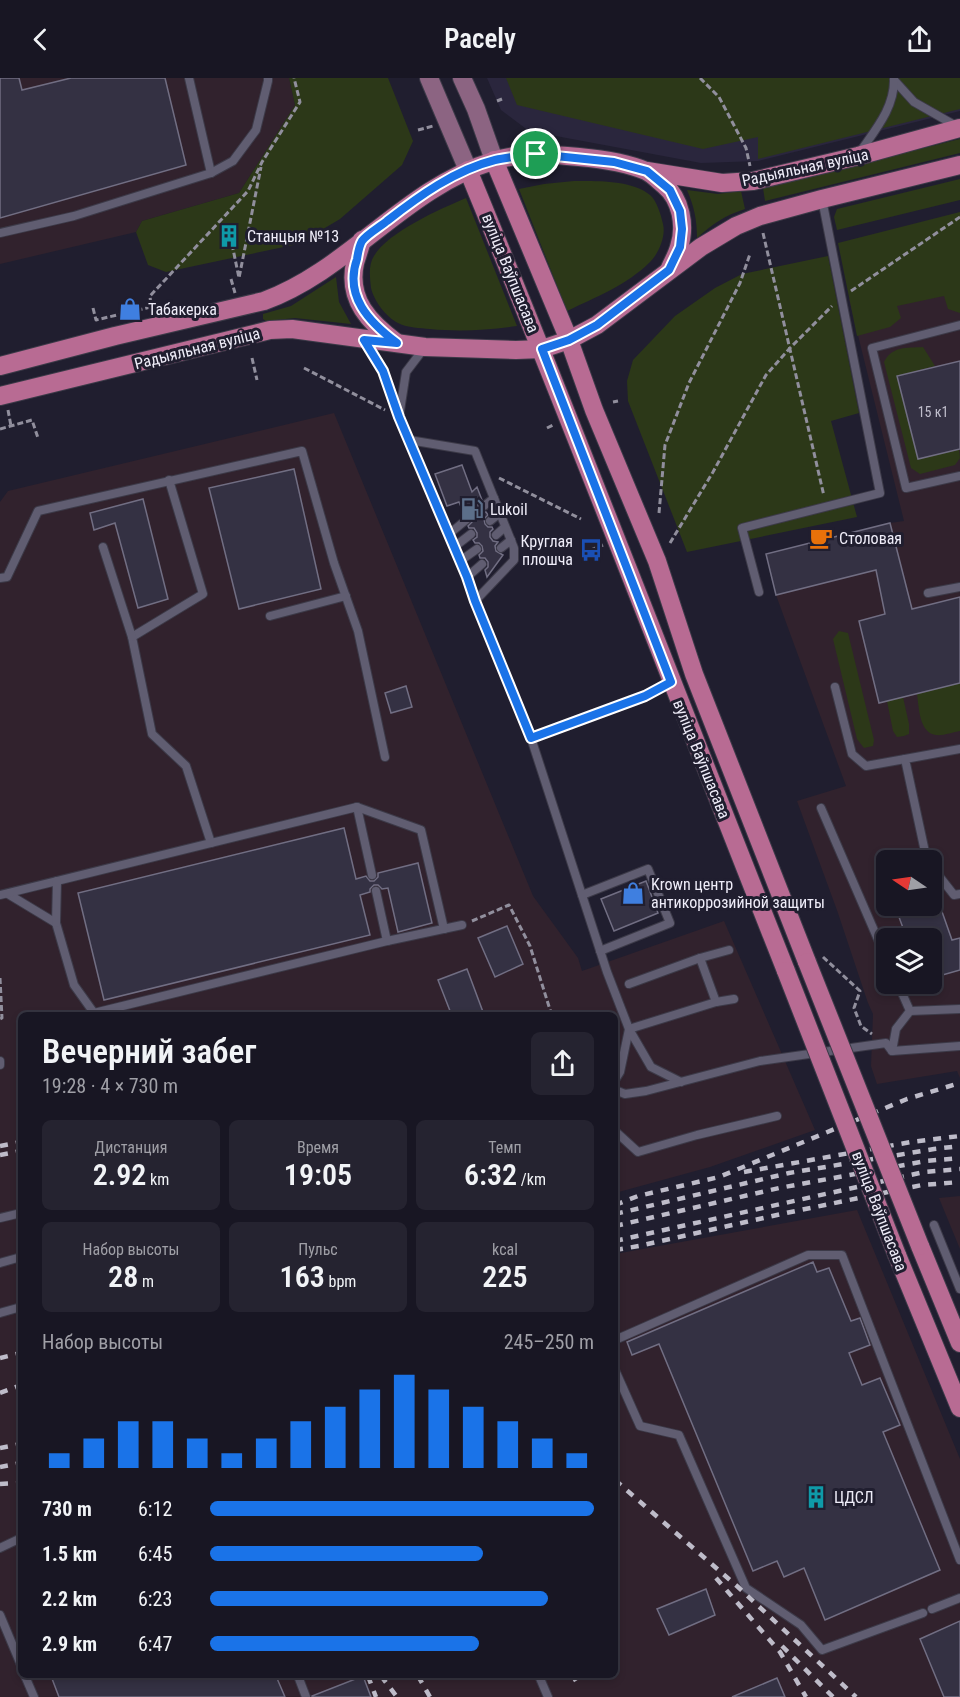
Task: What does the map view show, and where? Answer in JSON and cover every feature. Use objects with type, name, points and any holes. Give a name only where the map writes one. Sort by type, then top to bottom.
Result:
[{"type":"main road","name":"вуліца Ваўпшасава","points":[[429,78],[542,349],[897,1255],[960,1407]]},
{"type":"main road","name":"вуліца Ваўпшасава","points":[[462,78],[569,340],[594,410],[657,561],[694,674],[815,959],[920,1246],[960,1343]]},
{"type":"main road","name":"Радыяльная вуліца","points":[[0,366],[264,301],[284,293],[307,281],[436,186],[494,160],[536,154],[562,156],[614,162],[647,171],[722,183],[753,181],[858,156],[960,128]]},
{"type":"main road","name":"Радыяльная вуліца","points":[[0,396],[270,330],[292,329],[364,340],[426,346],[542,349],[569,340],[597,325],[701,247],[736,226],[760,216],[822,199],[960,165]]},
{"type":"main road","points":[[647,171],[670,190],[680,211],[682,229],[680,247],[669,270]]},
{"type":"main road","points":[[362,240],[355,264],[354,282],[358,302],[377,328],[397,343]]},
{"type":"lane","points":[[189,78],[211,173]]},
{"type":"lane","points":[[0,233],[74,216],[211,173],[233,161],[256,130],[268,78]]},
{"type":"lane","points":[[894,79],[914,102],[960,128]]},
{"type":"lane","points":[[858,156],[888,109],[894,79]]},
{"type":"lane","points":[[759,592],[742,528],[880,494],[822,199]]},
{"type":"lane","points":[[960,325],[872,348],[906,488],[960,476]]},
{"type":"lane","points":[[364,340],[383,371],[399,417],[467,577],[531,738],[607,972],[629,1029],[651,1067],[681,1082]]},
{"type":"lane","points":[[399,417],[406,372],[426,346]]},
{"type":"lane","points":[[409,440],[475,451],[514,548],[514,560],[475,601]]},
{"type":"lane","points":[[0,578],[7,577],[38,511],[302,451],[334,563],[358,631],[385,757]]},
{"type":"lane","points":[[132,637],[203,594],[170,480]]},
{"type":"lane","points":[[484,506],[494,498]]},
{"type":"lane","points":[[490,520],[500,513]]},
{"type":"lane","points":[[449,534],[466,520]]},
{"type":"lane","points":[[496,535],[505,527]]},
{"type":"lane","points":[[454,547],[471,534]]},
{"type":"lane","points":[[501,548],[511,540]]},
{"type":"lane","points":[[103,548],[132,637],[152,735],[186,766],[212,843]]},
{"type":"lane","points":[[460,561],[477,549]]},
{"type":"lane","points":[[467,577],[482,564]]},
{"type":"lane","points":[[928,594],[960,587]]},
{"type":"lane","points":[[270,616],[346,596]]},
{"type":"lane","points":[[531,738],[645,696],[671,682]]},
{"type":"lane","points":[[835,687],[852,754],[866,766],[960,748]]},
{"type":"lane","points":[[905,759],[925,850]]},
{"type":"lane","points":[[357,807],[372,875]]},
{"type":"lane","points":[[4,894],[357,807],[421,830],[444,929]]},
{"type":"lane","points":[[821,808],[876,935]]},
{"type":"lane","points":[[582,895],[648,869],[669,923],[600,951]]},
{"type":"lane","points":[[942,880],[954,895],[960,894]]},
{"type":"lane","points":[[57,881],[56,923],[74,985],[93,1012]]},
{"type":"lane","points":[[376,891],[387,941]]},
{"type":"lane","points":[[4,894],[56,923]]},
{"type":"lane","points":[[98,1012],[387,941],[462,926]]},
{"type":"lane","points":[[629,984],[729,950]]},
{"type":"lane","points":[[700,958],[716,1002]]},
{"type":"lane","points":[[902,994],[910,1011]]},
{"type":"lane","points":[[629,1029],[716,1002],[734,999]]},
{"type":"lane","points":[[892,1051],[896,1029],[910,1011],[960,1009]]},
{"type":"lane","points":[[618,1075],[629,1029]]},
{"type":"lane","points":[[618,1091],[626,1094],[646,1091],[760,1061],[886,1043],[892,1051]]},
{"type":"lane","points":[[892,1051],[960,1046]]},
{"type":"lane","points":[[618,1134],[638,1152],[777,1116]]},
{"type":"lane","points":[[0,1218],[18,1214]]},
{"type":"lane","points":[[934,1225],[960,1289]]},
{"type":"lane","points":[[618,1339],[807,1256],[842,1255],[960,1560]]},
{"type":"lane","points":[[0,1263],[18,1258]]},
{"type":"lane","points":[[0,1313],[18,1308]]},
{"type":"lane","points":[[618,1377],[640,1426],[679,1435],[746,1588],[801,1625],[822,1650],[923,1613]]},
{"type":"lane","points":[[0,1548],[18,1539]]},
{"type":"lane","points":[[932,1609],[960,1598]]},
{"type":"lane","points":[[0,1614],[18,1658]]},
{"type":"lane","points":[[27,1678],[34,1697]]},
{"type":"lane","points":[[299,1678],[306,1697]]},
{"type":"lane","points":[[540,1678],[548,1697]]},
{"type":"path","points":[[93,308],[96,320],[151,307],[150,296],[248,191],[262,162],[300,102],[294,78]]},
{"type":"path","points":[[700,78],[719,97],[746,148],[751,169]]},
{"type":"path","points":[[496,101],[502,99]]},
{"type":"path","points":[[418,130],[433,126]]},
{"type":"path","points":[[231,244],[239,278],[262,162]]},
{"type":"path","points":[[670,543],[713,472],[766,375],[790,348],[841,297],[960,217]]},
{"type":"path","points":[[763,233],[827,507]]},
{"type":"path","points":[[659,513],[665,446],[689,383],[740,283],[750,254]]},
{"type":"path","points":[[252,358],[257,380]]},
{"type":"path","points":[[304,368],[399,417]]},
{"type":"path","points":[[0,429],[32,420],[38,438]]},
{"type":"path","points":[[547,428],[553,425]]},
{"type":"path","points":[[482,470],[581,519]]},
{"type":"path","points":[[462,926],[509,905],[530,946],[551,1012]]},
{"type":"path","points":[[815,959],[860,991],[854,1008],[861,1026],[886,1043]]},
{"type":"path","points":[[0,978],[2,1018],[0,1019]]},
{"type":"shaded area","points":[[0,78],[289,78],[295,105],[239,193],[142,221],[136,232],[0,264]]},
{"type":"shaded area","points":[[487,78],[960,78],[960,111],[758,161],[701,163],[529,131],[501,110]]},
{"type":"shaded area","points":[[960,270],[960,1078],[957,1071],[877,1084],[871,1066],[873,1014],[797,801],[846,786],[776,595],[766,554],[904,521],[849,299]]},
{"type":"shaded area","points":[[334,413],[533,896],[578,958],[582,971],[724,921],[815,1130],[710,1167],[618,1192],[618,1012],[18,1012],[18,1678],[618,1678],[618,1253],[857,1210],[960,1459],[960,1697],[0,1697],[0,502],[8,491]]},
{"type":"shaded area","points":[[960,1196],[960,1249],[939,1198]]},
{"type":"green space","points":[[289,78],[388,78],[413,141],[402,165],[340,219],[298,244],[166,272],[148,265],[136,232],[142,221],[239,193],[295,105]]},
{"type":"green space","points":[[506,78],[960,78],[960,109],[758,159],[758,137],[703,149],[517,105]]},
{"type":"green space","points":[[960,139],[960,153],[765,201],[763,188]]},
{"type":"green space","points":[[960,179],[960,200],[837,230],[834,217],[837,209]]},
{"type":"green space","points":[[574,181],[614,182],[643,190],[657,204],[664,234],[656,254],[641,270],[611,290],[567,311],[519,189]]},
{"type":"green space","points":[[687,190],[718,194],[741,191],[745,209],[720,220],[697,238],[695,213]]},
{"type":"green space","points":[[466,198],[517,326],[452,330],[414,328],[398,323],[385,313],[371,288],[370,272],[374,256],[381,247],[402,230]]},
{"type":"green space","points":[[960,212],[960,313],[948,309],[944,296],[897,306],[901,318],[890,327],[857,336],[838,243]]},
{"type":"green space","points":[[828,256],[859,413],[831,421],[857,517],[687,552],[628,401],[627,381],[633,360],[675,316],[715,288],[742,274]]},
{"type":"green space","points":[[336,277],[339,302],[351,324],[295,318],[266,321],[263,319],[263,314],[291,306]]},
{"type":"green space","points":[[923,347],[935,366],[897,376],[918,459],[959,449],[960,458],[955,465],[920,474],[911,468],[884,362],[895,350]]},
{"type":"green space","points":[[839,631],[848,633],[874,740],[873,746],[864,748],[857,739],[833,639]]},
{"type":"green space","points":[[960,683],[960,731],[942,735],[930,733],[921,719],[917,694]]},
{"type":"green space","points":[[903,697],[909,734],[897,737],[893,731],[887,701]]},
{"type":"building","points":[[0,78],[19,78],[22,90],[71,78],[165,78],[186,165],[0,218]]},
{"type":"building","points":[[960,361],[960,449],[918,459],[897,376]]},
{"type":"building","points":[[462,465],[472,492],[477,487],[482,500],[478,504],[479,509],[488,515],[484,519],[485,524],[492,527],[490,537],[493,541],[498,542],[495,546],[496,551],[503,555],[487,577],[485,570],[488,562],[485,558],[480,558],[479,555],[483,551],[482,546],[475,543],[473,540],[477,537],[477,533],[474,528],[468,526],[472,522],[471,516],[464,514],[459,502],[447,506],[435,474]]},
{"type":"building","points":[[294,469],[321,589],[239,609],[209,488]]},
{"type":"building","points":[[143,499],[168,599],[138,608],[115,523],[94,530],[90,513]]},
{"type":"building","points":[[890,523],[912,609],[960,597],[960,683],[879,703],[859,621],[885,614],[876,570],[776,595],[766,554]]},
{"type":"building","points":[[406,686],[412,707],[391,713],[385,693]]},
{"type":"building","points":[[344,828],[356,879],[366,876],[370,881],[374,881],[378,873],[418,863],[432,923],[398,932],[388,888],[382,889],[374,885],[370,892],[360,895],[370,935],[104,1000],[78,893]]},
{"type":"building","points":[[646,881],[658,913],[614,931],[601,899]]},
{"type":"building","points":[[942,912],[952,940],[960,938],[960,970],[942,975],[942,928],[903,928],[899,916],[942,916]]},
{"type":"building","points":[[507,926],[523,964],[495,977],[478,938]]},
{"type":"building","points":[[467,969],[483,1012],[450,1012],[438,980]]},
{"type":"building","name":"ЦДСЛ","points":[[813,1262],[817,1272],[829,1268],[851,1321],[860,1318],[870,1345],[849,1353],[862,1385],[880,1378],[900,1425],[883,1432],[940,1570],[825,1620],[804,1568],[784,1577],[777,1561],[753,1571],[659,1344],[632,1355],[627,1342]]},
{"type":"building","points":[[706,1589],[715,1615],[669,1635],[657,1609]]},
{"type":"building","points":[[960,1621],[960,1697],[944,1697],[920,1639]]},
{"type":"building","points":[[52,1678],[277,1678],[285,1697],[59,1697]]},
{"type":"building","points":[[358,1678],[364,1678],[371,1697],[312,1697]]},
{"type":"building","points":[[777,1678],[785,1697],[732,1697]]},
{"type":"railway","points":[[618,1204],[638,1196],[719,1177],[907,1099],[960,1083]]},
{"type":"railway","points":[[744,1172],[911,1142],[960,1136]]},
{"type":"railway","points":[[0,1146],[18,1143]]},
{"type":"railway","points":[[618,1213],[789,1173],[960,1146]]},
{"type":"railway","points":[[0,1155],[18,1152]]},
{"type":"railway","points":[[618,1225],[779,1188],[926,1161],[960,1158]]},
{"type":"railway","points":[[618,1240],[924,1172],[960,1169]]},
{"type":"railway","points":[[618,1250],[922,1185],[960,1182]]},
{"type":"railway","points":[[0,1358],[18,1354]]},
{"type":"railway","points":[[0,1393],[18,1386]]},
{"type":"railway","points":[[0,1448],[18,1445]]},
{"type":"railway","points":[[0,1467],[18,1464]]},
{"type":"railway","points":[[0,1484],[18,1483]]},
{"type":"railway","points":[[618,1483],[738,1587],[856,1697]]},
{"type":"railway","points":[[716,1578],[780,1652],[806,1697]]},
{"type":"railway","points":[[782,1646],[833,1697]]},
{"type":"railway","points":[[369,1678],[376,1697]]},
{"type":"railway","points":[[383,1678],[397,1697]]},
{"type":"railway","points":[[419,1678],[430,1697]]},
{"type":"place","name":"Станцыя №13","points":[[229,236]]},
{"type":"place","name":"Табакерка","points":[[130,309]]},
{"type":"place","name":"Lukoil","points":[[472,509]]},
{"type":"place","name":"Столовая","points":[[821,538]]},
{"type":"place","name":"Круглая плошча","points":[[591,550]]},
{"type":"place","name":"Krown центр антикоррозийной защиты","points":[[633,893]]},
{"type":"place","name":"ЦДСЛ","points":[[816,1497]]},
{"type":"route","points":[[536,154],[614,162],[647,171],[670,190],[680,211],[682,229],[680,247],[669,270],[597,325],[569,340],[542,349],[671,682],[645,696],[531,738],[467,577],[399,417],[383,371],[364,340],[397,343],[367,317],[358,302],[354,282],[355,264],[362,240],[403,209],[436,186],[468,170],[494,160],[536,154]]}]
